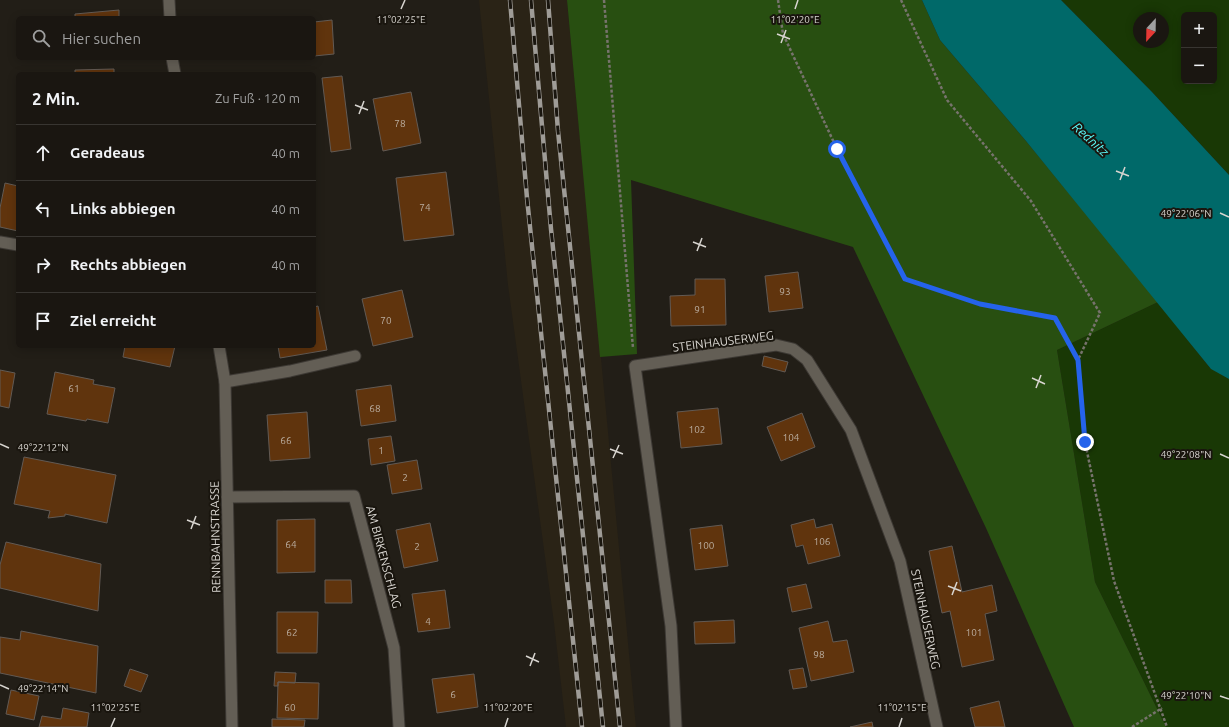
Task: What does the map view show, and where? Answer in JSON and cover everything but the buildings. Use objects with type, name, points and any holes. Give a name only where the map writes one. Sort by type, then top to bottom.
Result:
[{"type":"street","points":[[169,0],[170,16]]},
{"type":"street","points":[[172,60],[175,72]]},
{"type":"street","points":[[0,242],[16,245]]},
{"type":"street","name":"STEINHAUSERWEG","points":[[635,366],[776,345],[793,349],[807,360],[851,430],[900,560],[937,727]]},
{"type":"street","name":"RENNBAHNSTRASSE","points":[[219,348],[225,382],[232,727]]},
{"type":"street","points":[[225,382],[290,371],[354,356]]},
{"type":"street","points":[[635,366],[671,626],[676,727]]},
{"type":"street","name":"AM BIRKENSCHLAG","points":[[227,497],[354,496],[394,648],[399,727]]},
{"type":"path","points":[[604,0],[635,366]]},
{"type":"path","points":[[778,0],[783,34],[837,149],[905,279],[980,304],[1055,318],[1078,360],[1085,442],[1114,582],[1162,708],[1167,727]]},
{"type":"path","points":[[901,0],[947,100],[1031,201],[1100,313],[1078,360]]},
{"type":"path","points":[[1132,727],[1162,708]]},
{"type":"shaded area","points":[[479,0],[567,0],[636,727],[566,727],[554,623],[508,285]]},
{"type":"green space","points":[[567,0],[922,0],[940,40],[1026,141],[1158,302],[1057,350],[1095,582],[1166,727],[1074,727],[986,528],[853,247],[631,180],[637,354],[600,357]]},
{"type":"green space","points":[[1061,0],[1229,0],[1229,175],[1152,92]]},
{"type":"green space","points":[[1158,302],[1210,368],[1229,379],[1229,727],[1166,727],[1095,582],[1057,350]]},
{"type":"water","name":"Rednitz","points":[[922,0],[1061,0],[1152,92],[1229,175],[1229,379],[1211,369],[1026,141],[940,40]]},
{"type":"railway","points":[[510,0],[527,198],[582,727]]},
{"type":"railway","points":[[531,0],[551,229],[603,727]]},
{"type":"railway","points":[[548,0],[558,131],[620,727]]},
{"type":"route","points":[[837,149],[905,279],[980,304],[1055,318],[1078,360],[1085,442]]}]
